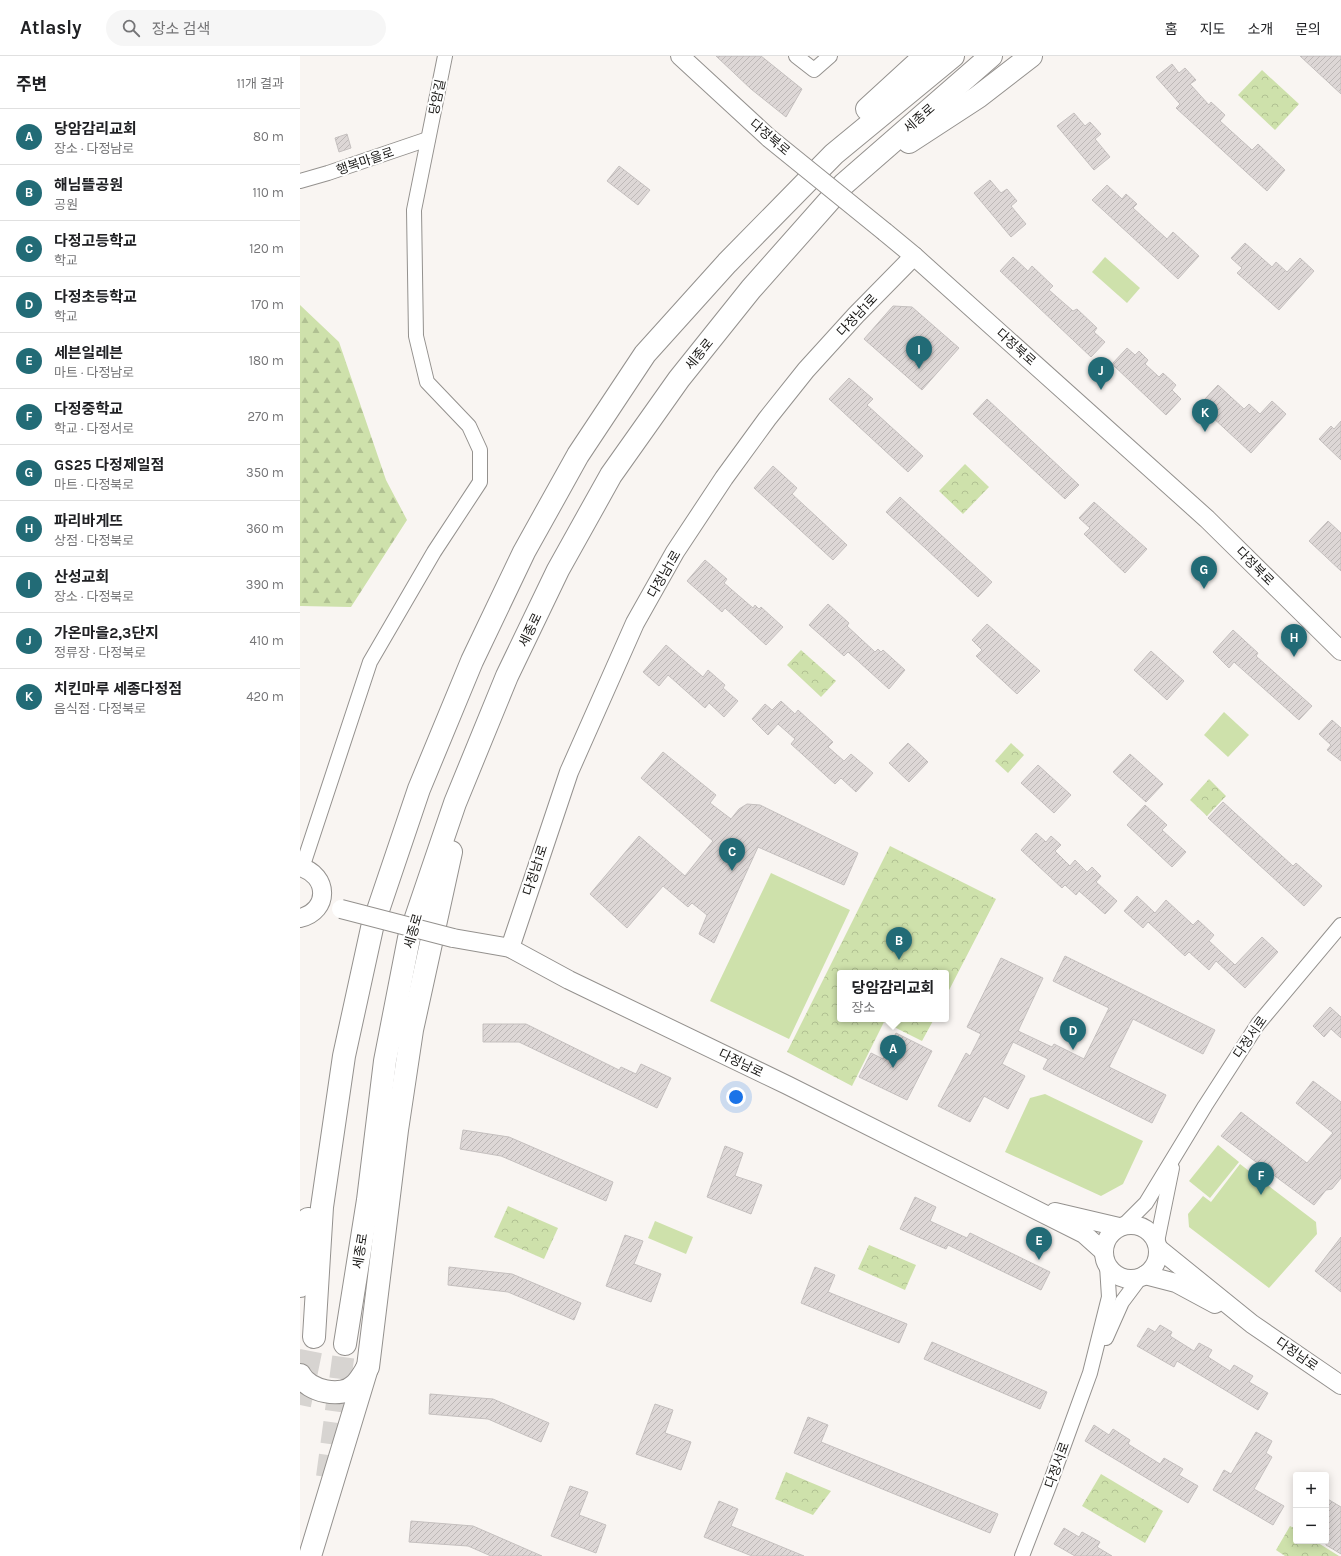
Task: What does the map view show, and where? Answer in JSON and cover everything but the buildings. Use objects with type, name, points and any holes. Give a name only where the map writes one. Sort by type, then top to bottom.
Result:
[{"type":"main road","points":[[727,263],[783,191],[853,122],[925,56]]},
{"type":"main road","name":"세종로","points":[[314,1337],[322,1207],[342,1071],[372,928],[419,790],[472,661],[524,552],[578,455],[645,354],[727,263],[834,154],[954,56]]},
{"type":"main road","name":"세종로","points":[[345,1344],[368,1200],[385,1061],[409,938],[455,803],[508,676],[558,570],[611,475],[679,379],[741,301],[844,184],[991,56]]},
{"type":"main road","points":[[844,184],[978,97],[1031,56]]},
{"type":"main road","points":[[300,1286],[310,1195],[336,1026],[373,883],[403,794],[472,661]]},
{"type":"main road","points":[[310,1556],[368,1367],[397,1130],[412,1030],[455,836],[482,738]]},
{"type":"main road","points":[[300,1375],[303,1381],[318,1390],[340,1392],[355,1386],[368,1367]]},
{"type":"street","name":"당암길","points":[[301,867],[370,662],[434,552],[480,482],[480,450],[469,426],[427,382],[416,336],[414,210],[445,56]]},
{"type":"street","name":"다정북로","points":[[680,56],[769,138],[914,256],[1207,519],[1341,651]]},
{"type":"street","points":[[796,56],[814,70],[830,56]]},
{"type":"street","name":"행복마을로","points":[[300,181],[428,139]]},
{"type":"street","name":"다정남1로","points":[[510,948],[568,772],[635,623],[676,552],[724,478],[767,419],[806,370],[856,315],[914,256]]},
{"type":"street","points":[[300,918],[313,912],[321,901],[322,890],[320,881],[315,874],[301,867]]},
{"type":"street","name":"다정남로","points":[[321,901],[341,909],[453,938],[510,948],[569,980],[787,1085],[1024,1204]]},
{"type":"street","name":"다정서로","points":[[1121,1226],[1146,1203],[1205,1106],[1258,1024],[1341,925]]},
{"type":"street","points":[[1090,1372],[1122,1302],[1155,1263],[1157,1245],[1174,1159]]},
{"type":"street","points":[[1024,1204],[1121,1226],[1134,1225],[1144,1228],[1152,1234],[1157,1245],[1252,1324]]},
{"type":"street","points":[[1024,1204],[1084,1234],[1105,1258],[1116,1275],[1127,1279],[1142,1277],[1176,1284],[1252,1324]]},
{"type":"street","points":[[1090,1372],[1109,1297],[1105,1258],[1105,1241],[1111,1233],[1121,1226]]},
{"type":"street","name":"다정남로","points":[[1252,1324],[1341,1385]]},
{"type":"street","name":"다정서로","points":[[1022,1556],[1090,1372]]},
{"type":"green space","points":[[1262,70],[1299,104],[1275,130],[1238,95]]},
{"type":"green space","points":[[1105,257],[1140,288],[1127,303],[1092,272]]},
{"type":"green space","points":[[300,305],[339,342],[386,480],[407,520],[351,607],[300,606]]},
{"type":"green space","points":[[965,464],[989,487],[963,514],[939,491]]},
{"type":"green space","points":[[801,650],[836,681],[821,697],[787,665]]},
{"type":"green space","points":[[1224,712],[1249,735],[1228,757],[1204,735]]},
{"type":"green space","points":[[1011,743],[1024,755],[1008,773],[995,761]]},
{"type":"green space","points":[[1209,779],[1226,796],[1207,816],[1190,800]]},
{"type":"green space","points":[[890,846],[996,899],[949,990],[949,970],[837,970],[837,1022],[884,1022],[852,1086],[787,1052]]},
{"type":"green space","points":[[771,873],[850,910],[789,1039],[710,1001]]},
{"type":"green space","points":[[884,1022],[932,1022],[922,1041]]},
{"type":"green space","points":[[1045,1094],[1143,1141],[1123,1184],[1101,1196],[1005,1152],[1030,1098]]},
{"type":"green space","points":[[1218,1145],[1239,1162],[1210,1198],[1189,1181]]},
{"type":"green space","points":[[1240,1164],[1316,1222],[1317,1234],[1269,1288],[1189,1227],[1188,1214],[1203,1196],[1211,1202]]},
{"type":"green space","points":[[508,1206],[558,1228],[544,1259],[494,1237]]},
{"type":"green space","points":[[655,1221],[693,1237],[686,1254],[648,1238]]},
{"type":"green space","points":[[869,1245],[916,1265],[905,1290],[858,1269]]},
{"type":"green space","points":[[786,1472],[831,1491],[813,1515],[775,1499]]},
{"type":"green space","points":[[1101,1474],[1163,1511],[1145,1543],[1082,1506]]},
{"type":"green space","points":[[1290,1526],[1293,1528],[1293,1544],[1320,1544],[1339,1556],[1285,1556],[1276,1550]]},
{"type":"tunnel","points":[[300,1405],[314,1337]]},
{"type":"tunnel","points":[[327,1477],[345,1344]]},
{"type":"place","name":"산성교회","points":[[919,369]]},
{"type":"place","name":"가온마을2,3단지","points":[[1101,390]]},
{"type":"place","name":"치킨마루 세종다정점","points":[[1205,432]]},
{"type":"place","name":"GS25 다정제일점","points":[[1204,589]]},
{"type":"place","name":"파리바게뜨","points":[[1294,657]]},
{"type":"place","name":"다정고등학교","points":[[732,871]]},
{"type":"place","name":"해님뜰공원","points":[[899,960]]},
{"type":"place","name":"다정초등학교","points":[[1073,1050]]},
{"type":"place","name":"당암감리교회","points":[[893,1068]]},
{"type":"place","name":"다정중학교","points":[[1261,1195]]},
{"type":"place","name":"세븐일레븐","points":[[1039,1260]]}]
